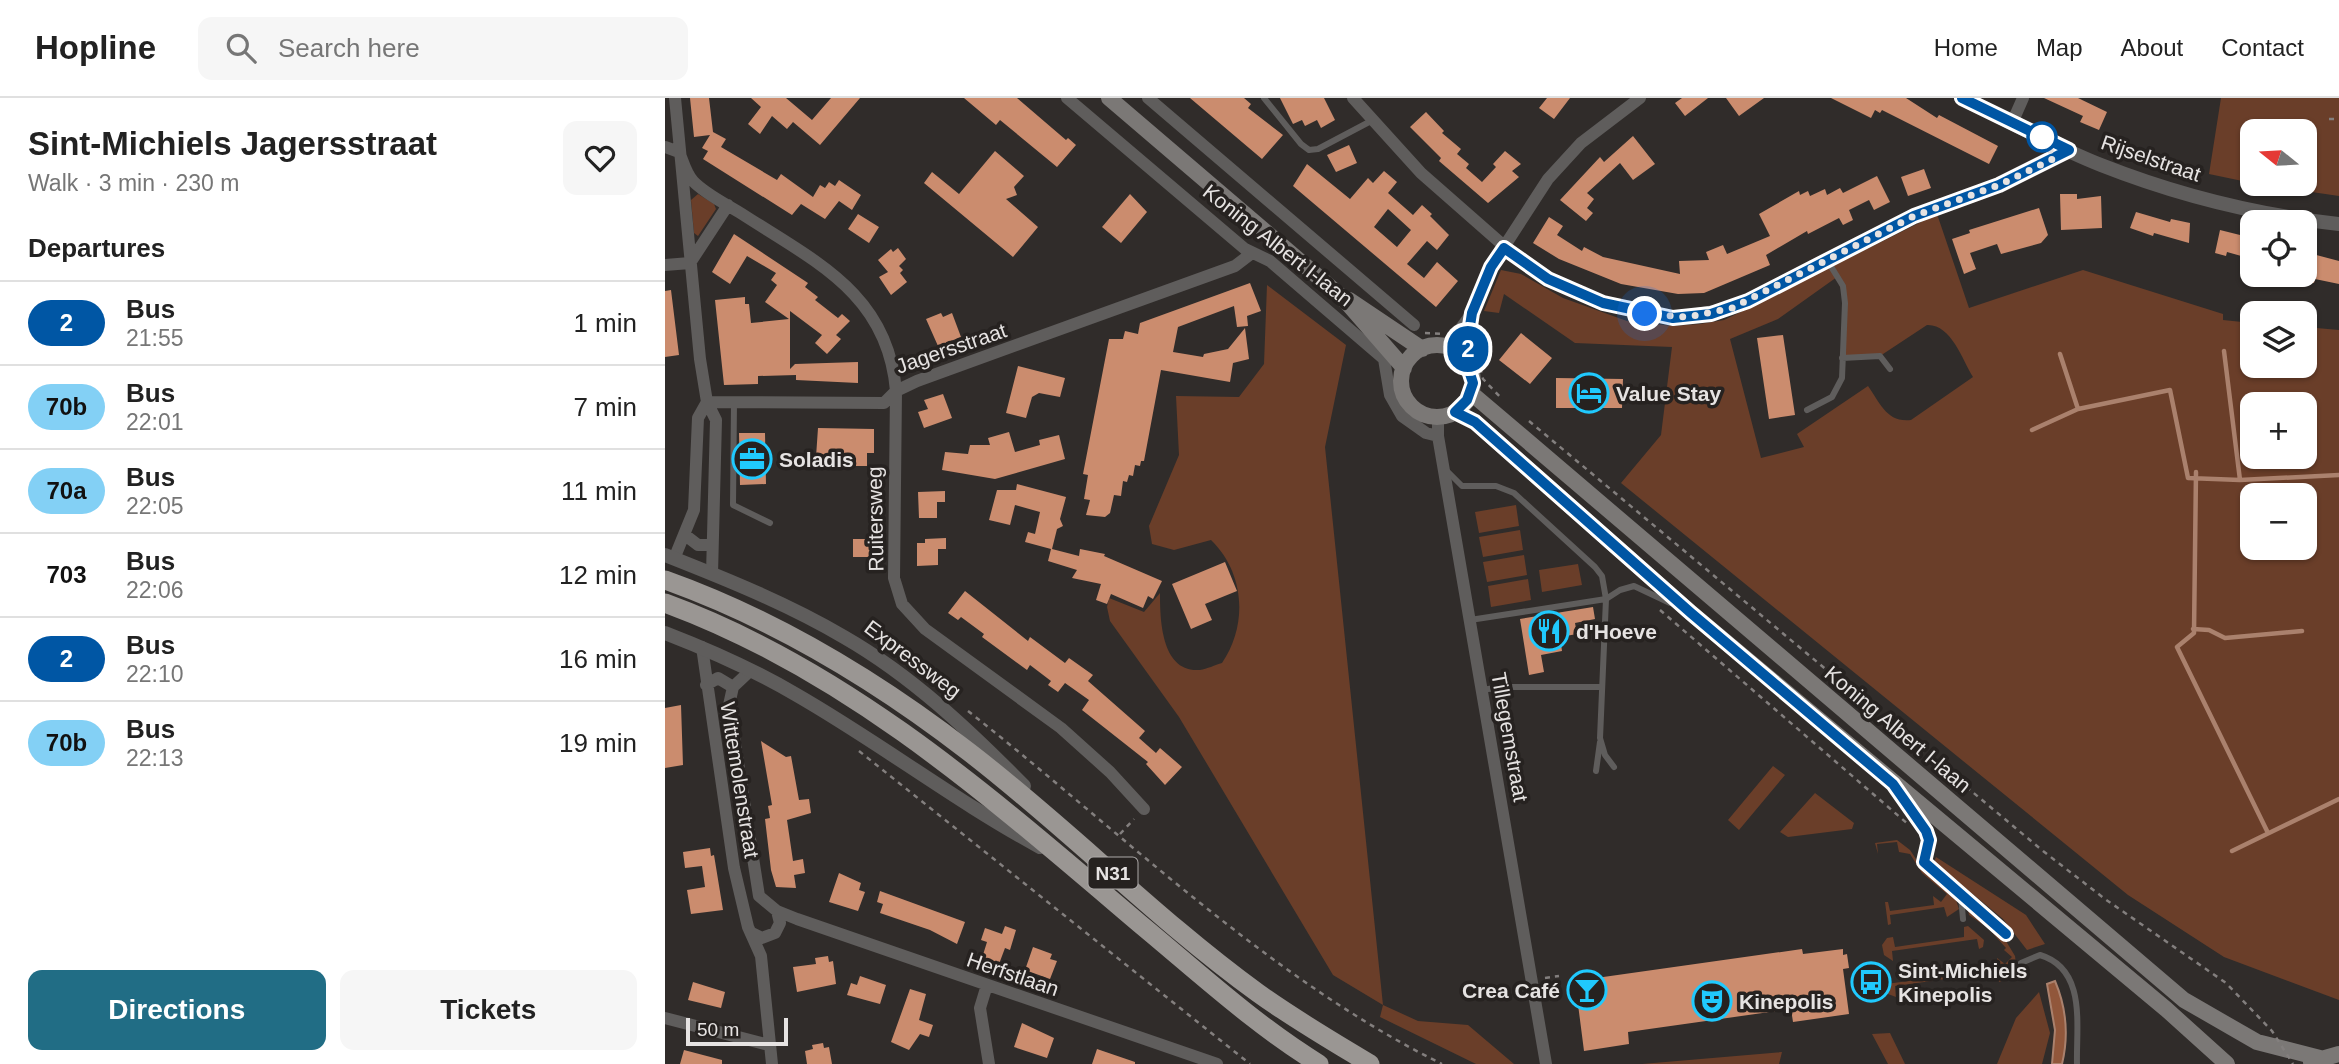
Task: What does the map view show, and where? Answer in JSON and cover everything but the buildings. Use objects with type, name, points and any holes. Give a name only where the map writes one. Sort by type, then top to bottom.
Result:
[{"type":"highway","name":"Expressweg","points":[[665,580],[763,623],[871,683],[970,753],[1257,992],[1370,1064]]},
{"type":"highway","name":"N31","points":[[665,603],[723,627],[792,662],[883,717],[949,764],[1226,996],[1318,1064]]},
{"type":"main road","name":"Koning Albert I-laan","points":[[1109,98],[1350,304],[1422,349]]},
{"type":"main road","name":"Koning Albert I-laan","points":[[1350,304],[1404,368]]},
{"type":"main road","points":[[1451,342],[1467,352],[1472,373],[1471,393],[1455,412],[1438,417],[1419,412],[1405,398],[1402,388],[1404,368],[1422,349],[1451,342]]},
{"type":"main road","name":"Koning Albert I-laan","points":[[1471,393],[2184,1000],[2257,1042],[2313,1061],[2339,1054]]},
{"type":"main road","points":[[1455,412],[1475,422],[1691,613],[2166,1009],[2227,1064]]},
{"type":"street","points":[[675,98],[690,263],[707,402],[716,420],[712,574]]},
{"type":"street","name":"Koning Albert I-laan","points":[[1067,98],[1252,253],[1270,261],[1384,359],[1395,406],[1412,425],[1426,433],[1439,436]]},
{"type":"street","name":"Koning Albert I-laan","points":[[1148,98],[1414,325]]},
{"type":"street","points":[[1353,98],[1371,121],[1421,173],[1528,267],[1576,293],[1645,314],[1673,318],[1732,308],[1914,216],[1999,185],[2069,150]]},
{"type":"street","points":[[1451,342],[1472,313],[1491,267],[1529,204],[1559,164],[1581,143],[1640,98]]},
{"type":"street","name":"Rijselstraat","points":[[1962,98],[2069,150],[2151,183],[2209,200],[2339,224]]},
{"type":"street","points":[[2012,123],[2024,98]]},
{"type":"street","points":[[665,148],[679,152]]},
{"type":"street","name":"Jagersstraat","points":[[679,152],[691,180],[836,276],[861,300],[876,321],[890,349],[896,391],[1235,266],[1252,253]]},
{"type":"street","points":[[690,263],[728,205]]},
{"type":"street","points":[[665,265],[690,263]]},
{"type":"street","points":[[1350,304],[1369,287]]},
{"type":"street","points":[[1467,352],[1472,313]]},
{"type":"street","points":[[707,402],[884,403],[896,391]]},
{"type":"street","name":"Ruitersweg","points":[[896,391],[894,578],[902,604],[925,629],[1061,727],[1110,772],[1144,809]]},
{"type":"street","points":[[670,557],[685,536],[694,510],[698,418],[707,402]]},
{"type":"street","name":"Tillegemstraat","points":[[1438,417],[1444,468],[1546,1064]]},
{"type":"street","points":[[685,536],[698,545],[711,545]]},
{"type":"street","name":"Expressweg","points":[[670,557],[844,637],[893,669],[955,719],[1094,857]]},
{"type":"street","points":[[665,633],[702,648],[747,674],[794,693],[962,802],[1065,861]]},
{"type":"street","name":"Wittemolenstraat","points":[[702,648],[734,868],[748,916]]},
{"type":"street","points":[[706,685],[718,678],[733,687],[747,674]]},
{"type":"street","name":"Wittemolenstraat","points":[[733,687],[729,705],[753,863],[759,896],[771,908]]},
{"type":"street","points":[[761,956],[774,932],[771,908],[755,907],[748,916],[761,956],[772,1064]]},
{"type":"street","name":"Herfstlaan","points":[[771,908],[1217,1064]]},
{"type":"street","points":[[752,933],[762,938],[785,922],[797,919]]},
{"type":"street","points":[[987,985],[980,1008],[989,1064]]},
{"type":"street","points":[[665,1018],[769,1045]]},
{"type":"lane","points":[[1264,98],[1301,144],[1309,150],[1318,149],[1371,121]]},
{"type":"lane","points":[[1807,410],[1832,397],[1842,378],[1843,286],[1827,260]]},
{"type":"lane","points":[[1842,358],[1880,356],[1890,369]]},
{"type":"lane","points":[[734,402],[733,505],[771,523]]},
{"type":"lane","points":[[1444,468],[1462,486],[1496,486],[1514,493],[1602,576],[1607,599],[1596,771]]},
{"type":"lane","points":[[1450,499],[1462,486]]},
{"type":"lane","points":[[1470,620],[1607,599],[1620,590],[1641,587],[1691,613]]},
{"type":"lane","points":[[1482,690],[1501,687],[1600,687]]},
{"type":"lane","points":[[1600,738],[1605,755],[1614,767]]},
{"type":"lane","points":[[1893,784],[1926,831],[1929,840],[1924,862],[2006,934]]},
{"type":"lane","points":[[1961,896],[1963,919]]},
{"type":"lane","points":[[2021,963],[2040,955],[2053,959],[2065,970],[2073,986],[2078,1016],[2077,1064]]},
{"type":"path","points":[[2329,119],[2339,119]]},
{"type":"path","points":[[1414,325],[1424,333],[1451,342]]},
{"type":"path","points":[[1467,352],[1477,354],[1483,379],[1512,407]]},
{"type":"path","points":[[1522,416],[2043,851],[2105,899],[2226,983],[2272,1031],[2293,1064]]},
{"type":"path","points":[[1654,605],[1912,827]]},
{"type":"path","points":[[966,709],[1230,926],[1372,1028],[1442,1064]]},
{"type":"path","points":[[852,746],[1250,1064]]},
{"type":"path","points":[[1120,834],[1144,809]]},
{"type":"path","points":[[1865,989],[1881,987]]},
{"type":"shaded area","points":[[2221,98],[2339,98],[2339,196],[2317,193],[2317,119],[2240,119],[2240,180],[2209,174]]},
{"type":"shaded area","points":[[698,194],[714,204],[716,209],[698,236],[694,233],[691,200]]},
{"type":"shaded area","points":[[1937,214],[1969,308],[2083,270],[2223,314],[2223,320],[2240,322],[2240,378],[2317,378],[2317,328],[2339,330],[2339,1000],[2224,957],[2128,895],[1621,483],[1661,435],[1672,347],[1575,343],[1504,294],[1499,313],[1484,311],[1501,270],[1521,274],[1563,298],[1627,321],[1673,326],[1724,320]],"holes":[[[1837,277],[1845,303],[1842,358],[1880,356],[1927,325],[1935,326],[1943,330],[1955,344],[1973,377],[1911,420],[1890,415],[1868,386],[1797,434],[1804,447],[1761,458],[1730,339],[1778,319]]]},
{"type":"shaded area","points":[[1267,285],[1346,345],[1325,447],[1383,1005],[1333,975],[1179,717],[1110,621],[1107,607],[1109,598],[1144,612],[1160,593],[1165,642],[1177,663],[1187,669],[1200,670],[1222,663],[1230,648],[1239,616],[1239,600],[1231,568],[1222,553],[1211,540],[1174,550],[1152,544],[1149,526],[1179,455],[1176,396],[1239,397],[1264,364]]},
{"type":"shaded area","points":[[1516,505],[1519,526],[1479,533],[1475,512]]},
{"type":"shaded area","points":[[1520,530],[1523,550],[1483,557],[1479,537]]},
{"type":"shaded area","points":[[1524,555],[1527,575],[1487,582],[1483,562]]},
{"type":"shaded area","points":[[1578,564],[1582,585],[1542,592],[1539,570]]},
{"type":"shaded area","points":[[1528,579],[1531,600],[1491,607],[1488,586]]},
{"type":"shaded area","points":[[1773,766],[1785,775],[1739,830],[1728,820]]},
{"type":"shaded area","points":[[1815,793],[1854,823],[1852,829],[1788,837],[1780,832]]},
{"type":"shaded area","points":[[1897,840],[1910,850],[1924,871],[1956,900],[1959,909],[1947,917],[1944,907],[1890,915],[1891,924],[1888,925],[1885,902],[1888,902],[1890,911],[1934,905],[1933,896],[1941,902],[1947,894],[1922,873],[1910,854],[1899,852],[1897,842],[1877,844],[1878,854],[1875,843]]},
{"type":"shaded area","points":[[1936,857],[2026,915],[2045,944],[2027,950],[2003,919],[1934,862]]},
{"type":"shaded area","points":[[1967,906],[2006,941],[2015,956],[2016,964],[2009,978],[1999,982],[1997,972],[1895,986],[1896,997],[1888,994],[1886,984],[1998,969],[1997,958],[2005,964],[2012,957],[1988,928],[1969,915]]},
{"type":"shaded area","points":[[1968,926],[1984,940],[1983,947],[1979,949],[1977,939],[1892,951],[1893,961],[1884,955],[1882,945],[1887,938],[1893,937],[1895,947],[1964,937],[1964,927]]},
{"type":"shaded area","points":[[2055,981],[2065,1021],[2062,1064],[2052,1064],[2055,1030],[2047,984]]},
{"type":"shaded area","points":[[2039,992],[2050,1033],[2042,1064],[1997,1064],[2016,1018]]},
{"type":"shaded area","points":[[1383,1005],[1418,1021],[1468,1025],[1514,1064],[1476,1064],[1380,1017]]},
{"type":"shaded area","points":[[1890,1033],[1905,1064],[1888,1064],[1872,1034]]},
{"type":"shaded area","points":[[1782,1052],[1779,1064],[1642,1064]]},
{"type":"waterway","points":[[2060,354],[2078,409],[2170,390],[2188,478],[2240,480],[2224,351]]},
{"type":"waterway","points":[[2032,430],[2078,409]]},
{"type":"waterway","points":[[2196,472],[2194,633],[2177,647],[2268,833]]},
{"type":"waterway","points":[[2240,480],[2339,475]]},
{"type":"waterway","points":[[2193,629],[2209,630],[2225,638],[2302,631]]},
{"type":"waterway","points":[[2232,851],[2339,799]]},
{"type":"bus line","name":"2","points":[[1962,98],[2069,150],[1999,185],[1914,216],[1748,301],[1711,314],[1673,318],[1603,303],[1548,279],[1504,248],[1491,267],[1472,313],[1471,334],[1465,358],[1473,383],[1467,400],[1455,412],[1475,422],[1691,613],[1893,784],[1926,831],[1929,840],[1924,862],[1930,870],[2006,934]]},
{"type":"place","name":"Value Stay","points":[[1589,393]]},
{"type":"place","name":"Soladis","points":[[752,459]]},
{"type":"place","name":"d'Hoeve","points":[[1549,631]]},
{"type":"place","name":"Sint-Michiels Kinepolis","points":[[1871,982]]},
{"type":"place","name":"Crea Café","points":[[1587,990]]},
{"type":"place","name":"Kinepolis","points":[[1712,1001]]},
{"type":"route","points":[[1645,314],[1688,317],[1732,308],[1914,216],[1999,185],[2041,166],[2055,158],[2042,137]]}]
